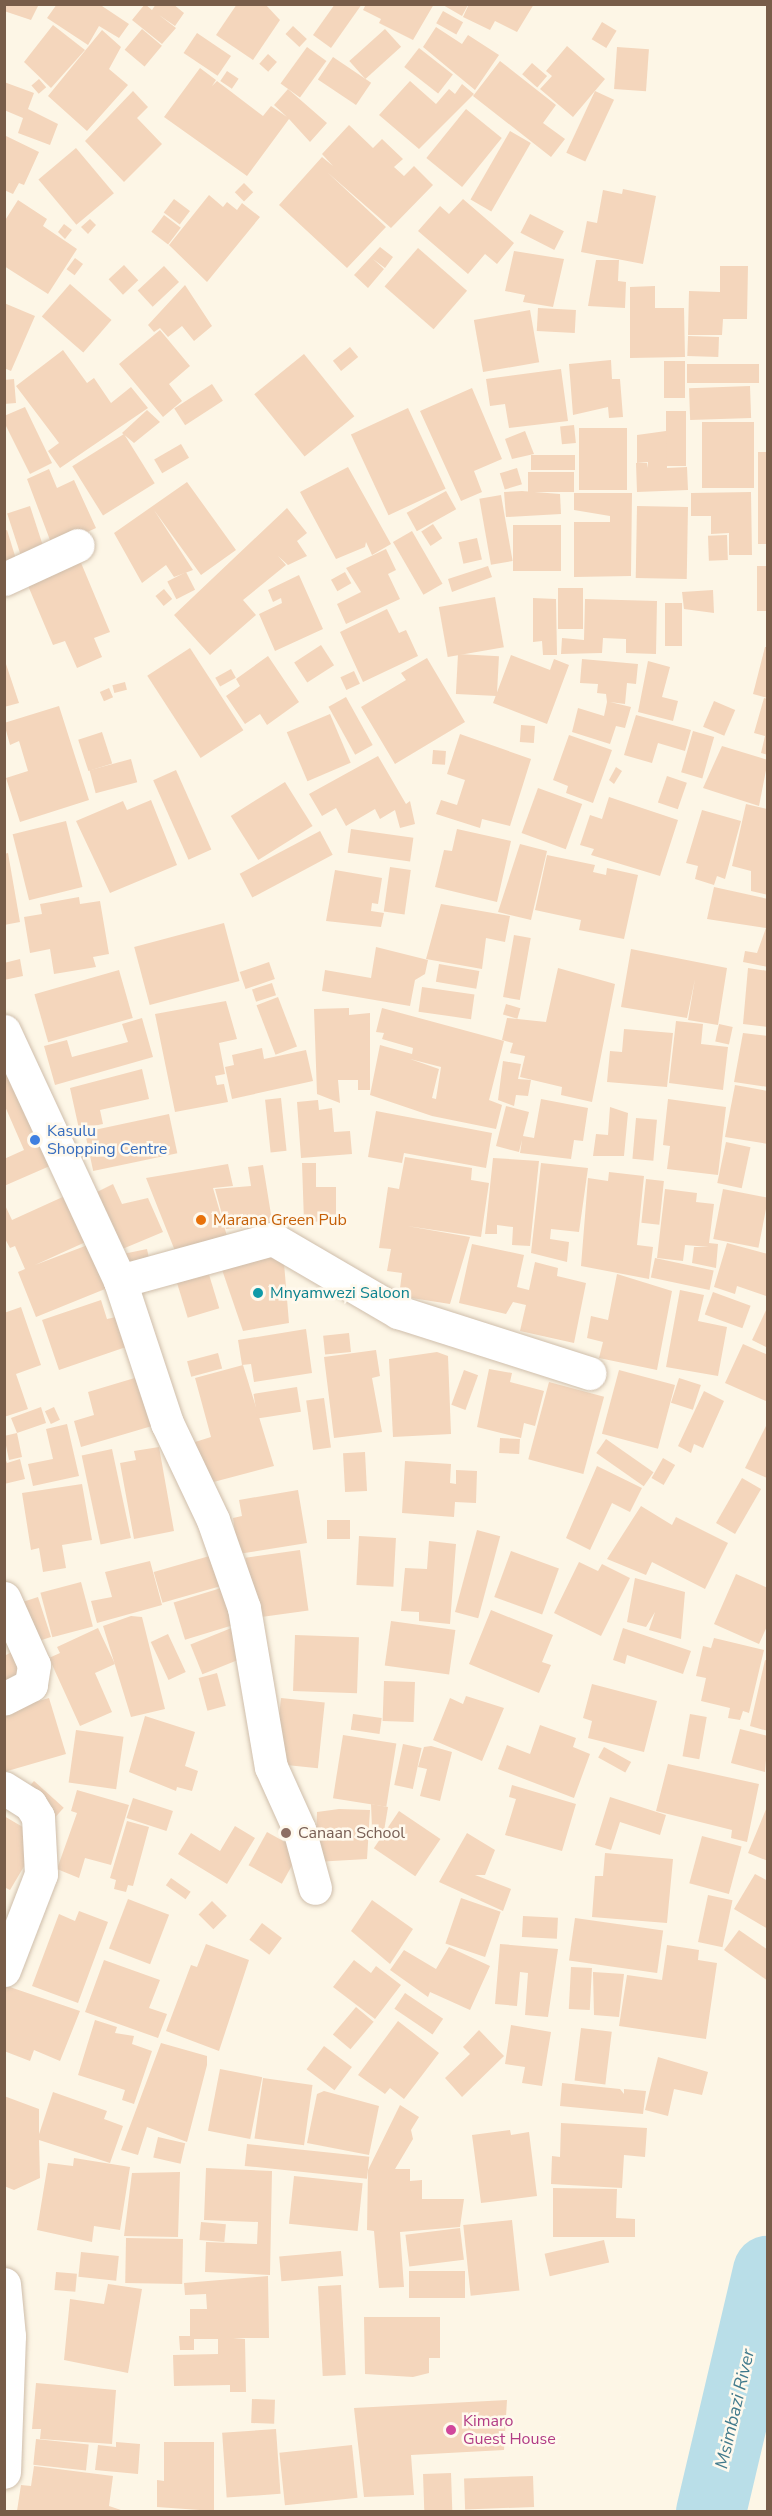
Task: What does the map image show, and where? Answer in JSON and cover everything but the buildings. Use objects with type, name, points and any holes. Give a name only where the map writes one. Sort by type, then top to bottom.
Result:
[{"type":"street","points":[[4,579],[78,545]]},
{"type":"street","points":[[4,1031],[120,1281],[166,1423],[213,1520],[244,1608],[271,1767],[298,1829],[315,1888]]},
{"type":"street","points":[[120,1281],[273,1239],[398,1312],[589,1373]]},
{"type":"street","points":[[4,1598],[34,1665],[32,1685],[4,1699]]},
{"type":"street","points":[[4,1788],[30,1804],[38,1817],[41,1874],[4,1970]]},
{"type":"street","points":[[4,2284],[9,2336],[4,2472]]},
{"type":"waterway","name":"Msimbazi River","points":[[711,2512],[768,2271]]},
{"type":"place","name":"Kasulu Shopping Centre","points":[[35,1140]]},
{"type":"place","name":"Marana Green Pub","points":[[201,1220]]},
{"type":"place","name":"Mnyamwezi Saloon","points":[[258,1293]]},
{"type":"place","name":"Canaan School","points":[[286,1833]]},
{"type":"place","name":"Kimaro Guest House","points":[[451,2430]]}]
